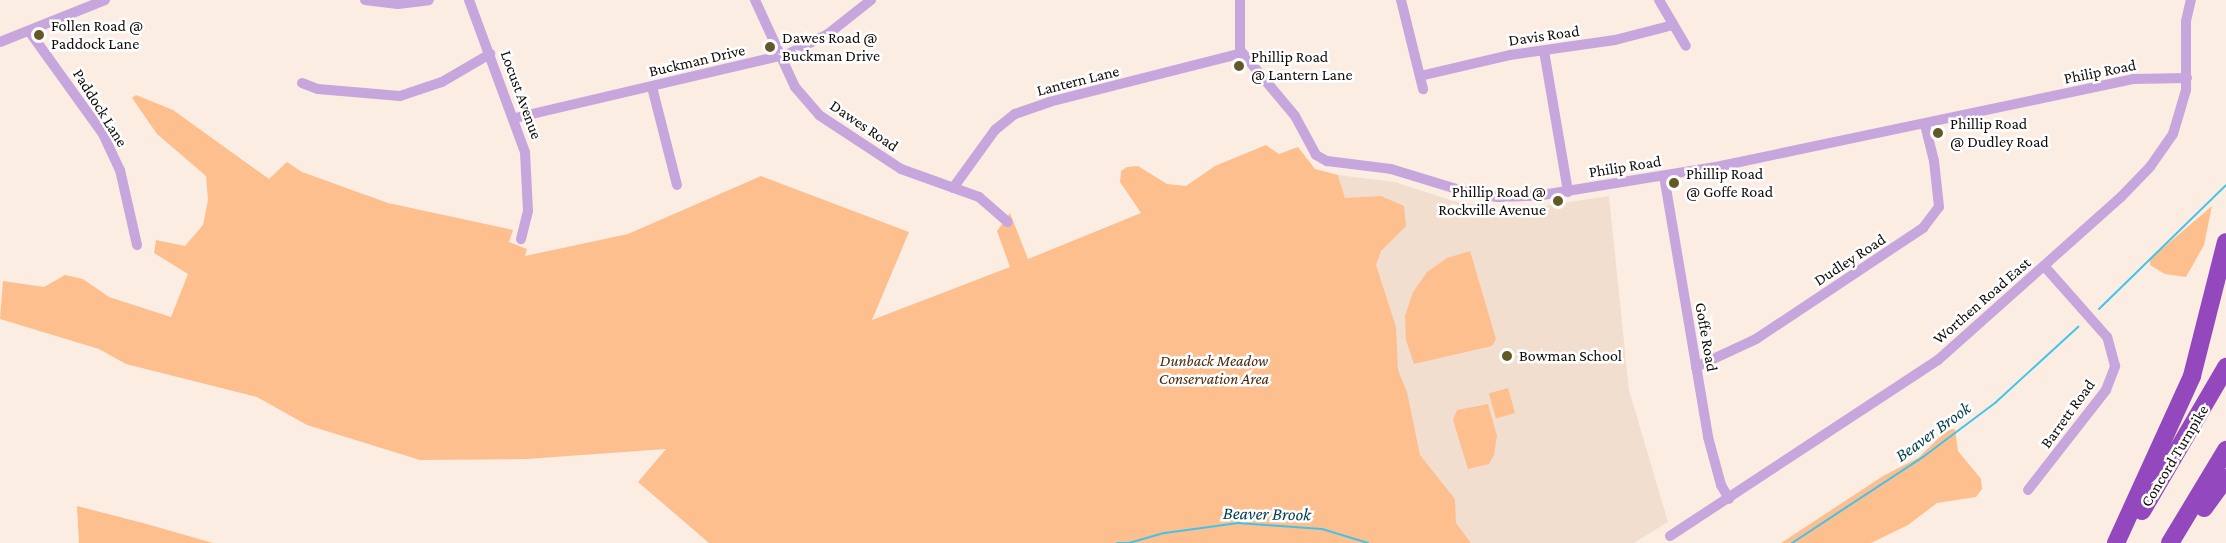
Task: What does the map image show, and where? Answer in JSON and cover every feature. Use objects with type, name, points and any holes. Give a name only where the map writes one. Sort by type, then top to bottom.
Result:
[{"type":"highway","points":[[2116,543],[2192,376],[2226,242]]},
{"type":"highway","name":"Concord Turnpike","points":[[2121,543],[2226,367]]},
{"type":"highway","points":[[2172,543],[2226,450]]},
{"type":"highway","points":[[2172,543],[2226,478]]},
{"type":"street","points":[[0,42],[105,0]]},
{"type":"street","points":[[365,0],[398,4],[429,0]]},
{"type":"street","name":"Locust Avenue","points":[[469,0],[515,118],[525,152],[529,185],[528,211],[521,239]]},
{"type":"street","name":"Dawes Road","points":[[755,0],[795,87],[819,115],[900,169],[980,197],[1008,222]]},
{"type":"street","name":"Buckman Drive","points":[[515,118],[781,56],[828,34],[871,0]]},
{"type":"street","points":[[1240,0],[1242,53]]},
{"type":"street","points":[[1401,0],[1423,89]]},
{"type":"street","points":[[1659,0],[1686,46]]},
{"type":"street","name":"Worthen Road East","points":[[1670,536],[1730,499],[1938,360],[2045,267],[2150,167],[2173,134],[2187,78],[2186,21],[2191,0]]},
{"type":"street","name":"Davis Road","points":[[1420,76],[1544,51],[1615,40],[1673,25]]},
{"type":"street","name":"Paddock Lane","points":[[29,31],[103,134],[120,170],[137,245]]},
{"type":"street","points":[[1544,51],[1568,192]]},
{"type":"street","name":"Lantern Lane","points":[[953,188],[995,130],[1015,114],[1049,102],[1242,53]]},
{"type":"street","name":"Philip Road","points":[[1242,53],[1295,116],[1316,155],[1327,161],[1391,169],[1466,192],[1498,197],[1568,192],[1664,176],[1925,124],[2133,79],[2187,78]]},
{"type":"street","points":[[302,83],[318,89],[400,96],[442,82],[490,54]]},
{"type":"street","points":[[652,87],[677,185]]},
{"type":"street","name":"Dudley Road","points":[[1696,367],[1756,339],[1923,228],[1939,207],[1934,160],[1925,124]]},
{"type":"street","name":"Goffe Road","points":[[1664,176],[1715,466],[1730,499]]},
{"type":"street","name":"Barrett Road","points":[[2028,490],[2106,390],[2115,366],[2106,337],[2045,267]]},
{"type":"shaded area","name":"Bowman School","points":[[1338,175],[1395,182],[1453,201],[1495,208],[1537,207],[1609,196],[1629,390],[1668,522],[1634,543],[1435,543],[1372,288]]},
{"type":"green space","name":"Dunback Meadow Conservation Area","points":[[136,95],[173,110],[269,179],[287,162],[302,172],[388,203],[513,230],[509,242],[527,249],[525,256],[628,234],[761,176],[909,232],[872,320],[1010,267],[997,231],[1010,213],[1028,259],[1141,213],[1120,182],[1121,171],[1127,167],[1138,166],[1167,184],[1186,186],[1215,166],[1266,145],[1279,154],[1298,147],[1315,169],[1338,175],[1345,198],[1381,196],[1404,206],[1406,226],[1381,251],[1376,265],[1396,327],[1398,370],[1407,392],[1420,455],[1455,499],[1456,523],[1471,543],[709,543],[638,482],[666,449],[527,459],[420,460],[307,425],[257,397],[126,364],[99,349],[0,319],[3,281],[44,287],[65,275],[83,279],[109,297],[171,317],[188,274],[154,253],[156,240],[185,246],[203,225],[208,200],[206,176],[157,134],[132,98]]},
{"type":"green space","points":[[2212,206],[2204,245],[2186,277],[2165,274],[2150,265],[2150,259]]},
{"type":"green space","points":[[1470,251],[1496,339],[1492,346],[1414,364],[1406,340],[1405,316],[1413,292],[1427,272],[1447,258]]},
{"type":"green space","points":[[1508,388],[1515,413],[1496,419],[1489,394]]},
{"type":"green space","points":[[1488,404],[1497,436],[1494,455],[1489,464],[1468,469],[1453,420],[1457,410]]},
{"type":"green space","points":[[1955,429],[1958,451],[1981,479],[1982,489],[1976,497],[1937,503],[1908,525],[1871,543],[1781,543],[1883,476],[1918,458],[1947,430]]},
{"type":"green space","points":[[77,506],[143,523],[213,543],[79,543]]},
{"type":"waterway","name":"Beaver Brook","points":[[2099,309],[2226,185]]},
{"type":"waterway","name":"Beaver Brook","points":[[1792,543],[1923,457],[1995,403],[2078,327]]},
{"type":"waterway","name":"Beaver Brook","points":[[1129,543],[1165,533],[1238,523],[1322,529],[1368,543]]},
{"type":"waterway","name":"Beaver Brook","points":[[1117,543],[1128,543]]},
{"type":"place","name":"Follen Road @ Paddock Lane","points":[[39,35]]},
{"type":"place","name":"Dawes Road @ Buckman Drive","points":[[770,47]]},
{"type":"place","name":"Phillip Road @ Lantern Lane","points":[[1239,66]]},
{"type":"place","name":"Phillip Road @ Dudley Road","points":[[1938,133]]},
{"type":"place","name":"Phillip Road @ Goffe Road","points":[[1674,183]]},
{"type":"place","name":"Phillip Road @ Rockville Avenue","points":[[1558,201]]},
{"type":"place","name":"Bowman School","points":[[1507,356]]}]
